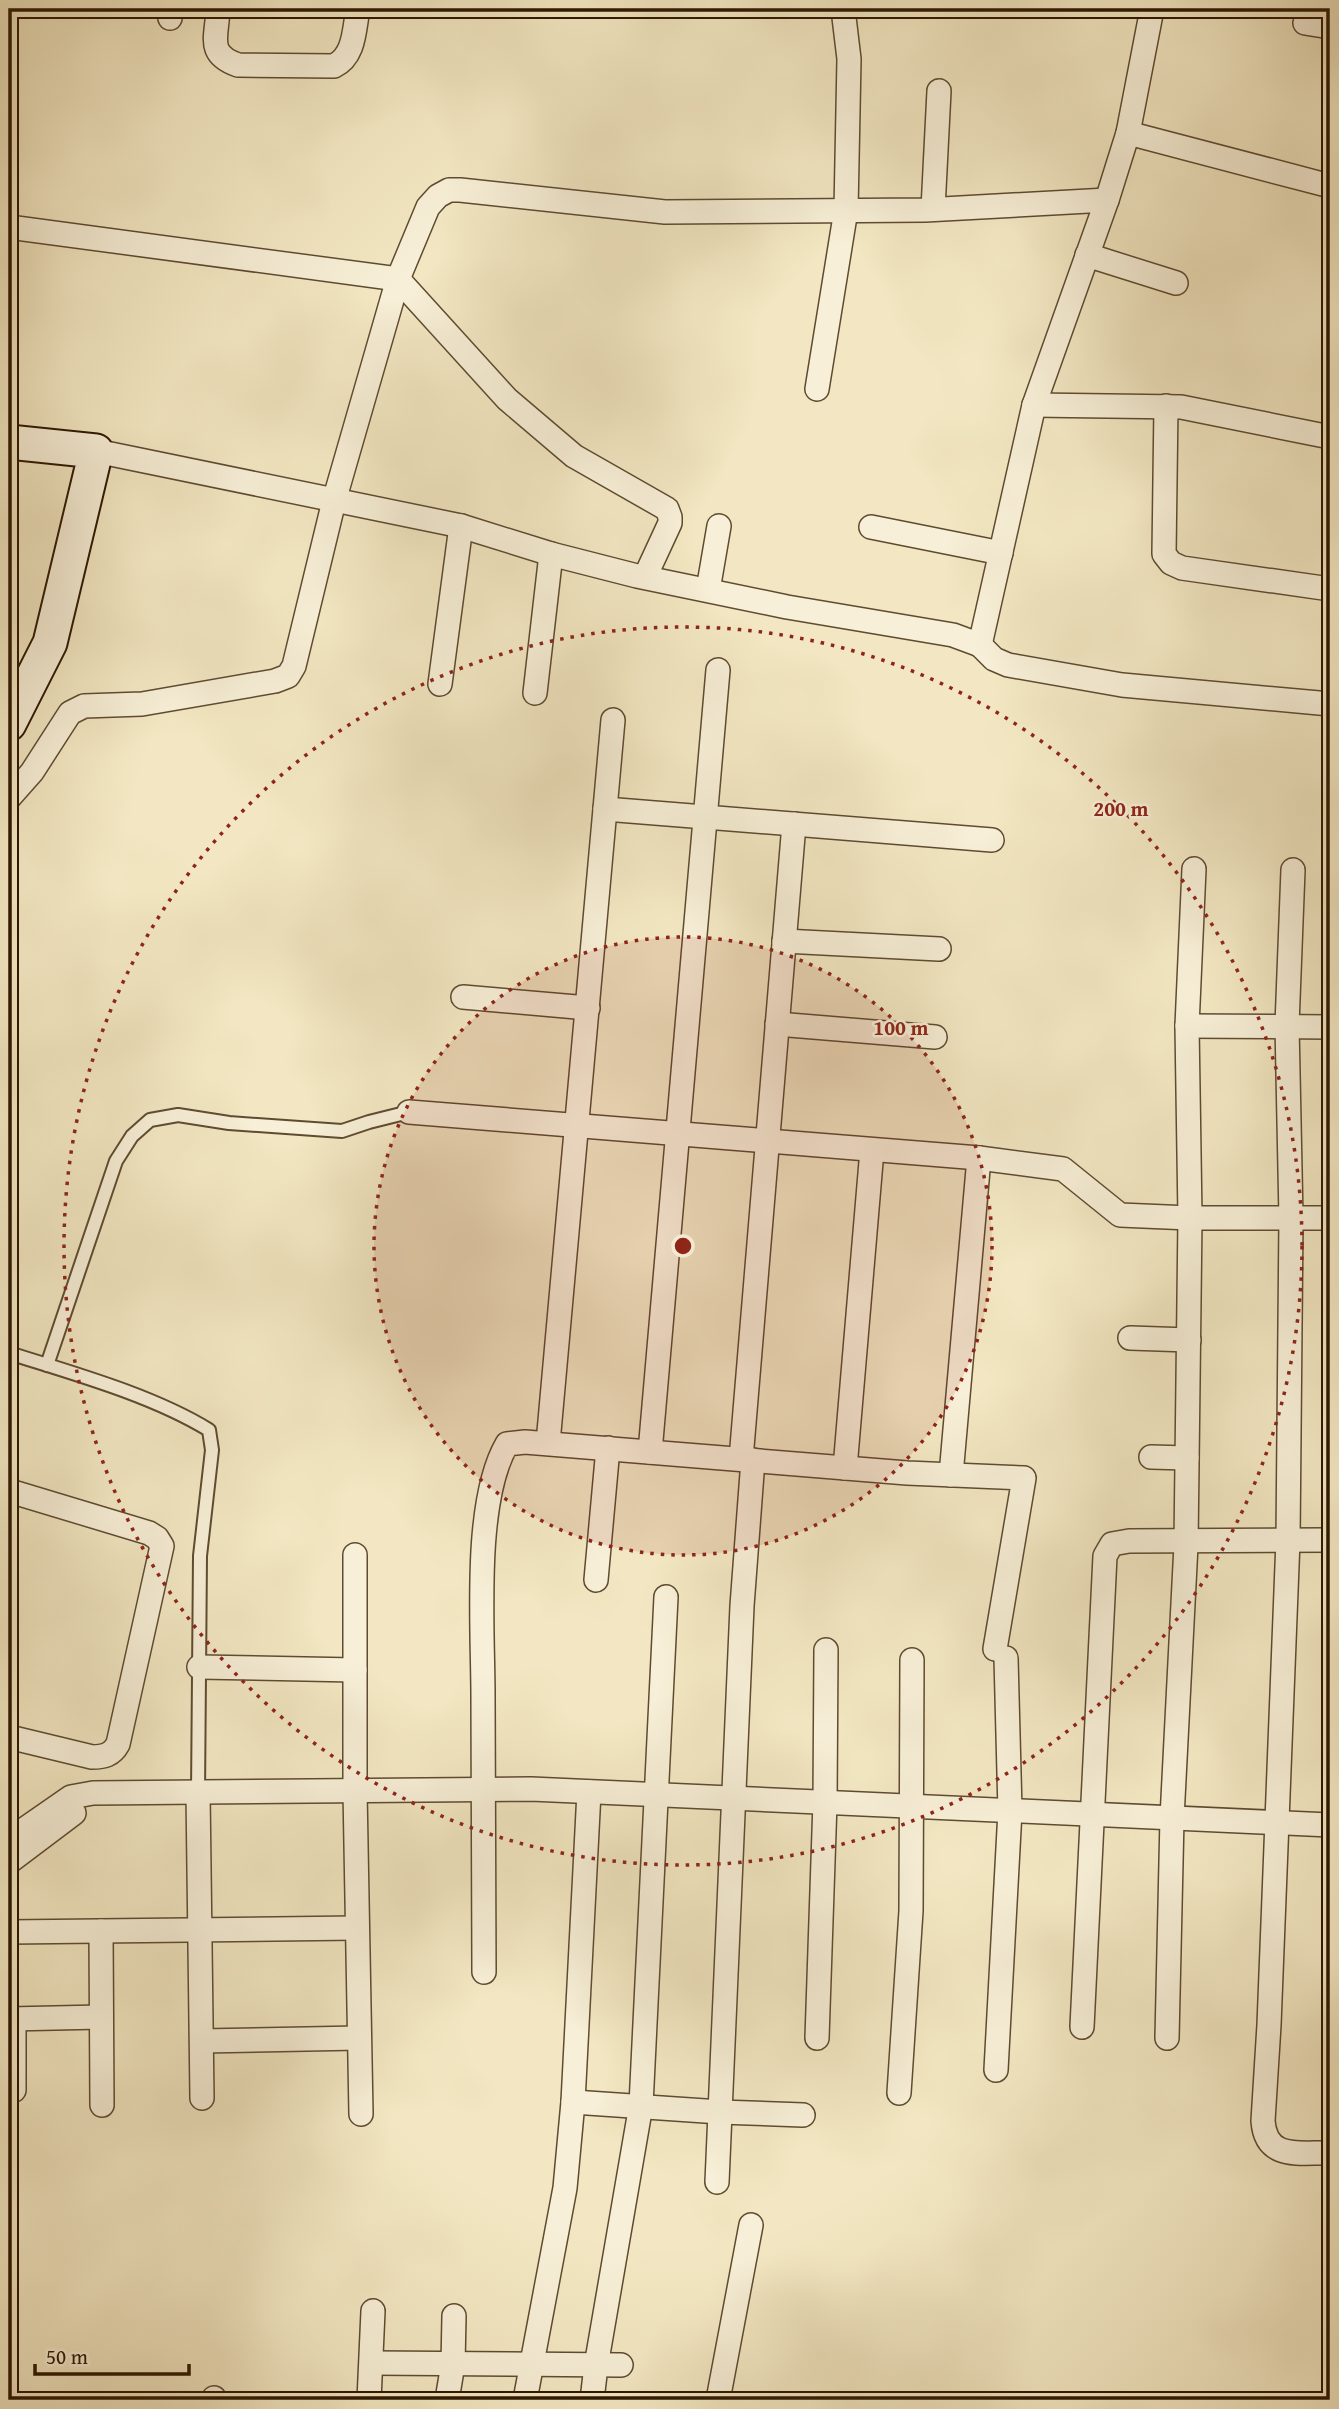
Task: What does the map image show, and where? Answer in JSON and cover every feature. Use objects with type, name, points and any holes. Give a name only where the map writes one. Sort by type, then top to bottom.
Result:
[{"type":"street","points":[[218,9],[216,48],[219,56],[226,61],[237,65],[334,66],[346,58],[350,50],[358,9]]},
{"type":"street","points":[[817,389],[846,211],[849,59],[843,9]]},
{"type":"street","points":[[980,645],[1034,405],[1128,133],[1153,9]]},
{"type":"street","points":[[1305,23],[1330,27]]},
{"type":"street","points":[[933,209],[939,91]]},
{"type":"street","points":[[1128,133],[1330,186]]},
{"type":"street","points":[[9,798],[32,772],[76,709],[84,706],[142,704],[275,681],[288,676],[294,666],[334,501],[398,279],[428,206],[449,190],[665,212],[933,209],[1107,200]]},
{"type":"street","points":[[9,227],[398,279],[507,399],[574,456],[667,509],[670,523],[645,577]]},
{"type":"street","points":[[1087,255],[1177,283]]},
{"type":"street","points":[[1034,405],[1181,407],[1330,437]]},
{"type":"street","points":[[1166,406],[1164,554],[1171,563],[1182,568],[1330,589]]},
{"type":"street","points":[[9,442],[96,451],[461,526],[551,554],[645,577],[810,611],[953,635],[980,645],[994,659],[1008,666],[1122,685],[1330,704]]},
{"type":"street","points":[[9,724],[50,643],[96,451]]},
{"type":"street","points":[[440,684],[461,526]]},
{"type":"street","points":[[708,590],[719,526]]},
{"type":"street","points":[[871,527],[1001,553]]},
{"type":"street","points":[[535,693],[551,554]]},
{"type":"street","points":[[650,1452],[718,670]]},
{"type":"street","points":[[548,1443],[613,720]]},
{"type":"street","points":[[605,809],[992,840]]},
{"type":"street","points":[[717,2182],[747,1460],[768,1142],[794,824]]},
{"type":"street","points":[[1167,2038],[1172,1818],[1186,1542],[1190,1218],[1188,1026],[1194,869]]},
{"type":"street","points":[[1293,870],[1287,1025],[1291,1218],[1288,1540],[1264,2134],[1270,2144],[1286,2152],[1330,2153]]},
{"type":"street","points":[[784,941],[939,949]]},
{"type":"street","points":[[463,997],[587,1008]]},
{"type":"street","points":[[777,1024],[935,1038]]},
{"type":"street","points":[[1188,1026],[1330,1027]]},
{"type":"street","points":[[409,1112],[979,1158],[1063,1169],[1120,1215],[1330,1218]]},
{"type":"street","points":[[845,1468],[872,1150]]},
{"type":"street","points":[[951,1475],[979,1158]]},
{"type":"street","points":[[1130,1338],[1189,1340]]},
{"type":"street","points":[[484,1972],[483,1563],[490,1487],[507,1444],[524,1441],[845,1468],[1024,1478],[1000,1654],[1010,1811],[996,2070]]},
{"type":"street","points":[[596,1580],[608,1448]]},
{"type":"street","points":[[1150,1457],[1187,1458]]},
{"type":"street","points":[[9,1493],[149,1533],[157,1538],[162,1546],[118,1744],[113,1752],[102,1757],[92,1757],[9,1737]]},
{"type":"street","points":[[1082,2027],[1105,1556],[1112,1544],[1129,1541],[1330,1540]]},
{"type":"street","points":[[355,1555],[355,1791],[361,2114]]},
{"type":"street","points":[[592,2400],[641,2105],[666,1597]]},
{"type":"street","points":[[817,2038],[827,1650]]},
{"type":"street","points":[[898,2093],[911,1911],[912,1660]]},
{"type":"street","points":[[199,1667],[355,1670]]},
{"type":"street","points":[[9,1862],[80,1809],[88,1794],[92,1757]]},
{"type":"street","points":[[9,1840],[71,1797],[88,1794],[483,1790],[589,1792],[1330,1825]]},
{"type":"street","points":[[525,2400],[565,2188],[573,2102],[589,1792]]},
{"type":"street","points":[[198,1793],[202,2098]]},
{"type":"street","points":[[9,1932],[357,1928]]},
{"type":"street","points":[[101,1931],[102,2105]]},
{"type":"street","points":[[14,2090],[11,2019],[101,2017]]},
{"type":"street","points":[[202,2041],[359,2038]]},
{"type":"street","points":[[573,2102],[803,2115]]},
{"type":"street","points":[[718,2400],[751,2225]]},
{"type":"street","points":[[369,2400],[373,2311]]},
{"type":"street","points":[[447,2400],[453,2364],[454,2316]]},
{"type":"street","points":[[372,2363],[621,2365]]},
{"type":"lane","points":[[47,1366],[116,1161],[132,1136],[150,1120],[178,1115],[229,1123],[342,1131],[409,1112]]},
{"type":"lane","points":[[9,1353],[106,1385],[191,1419],[209,1430],[212,1450],[200,1556],[198,1793]]}]
